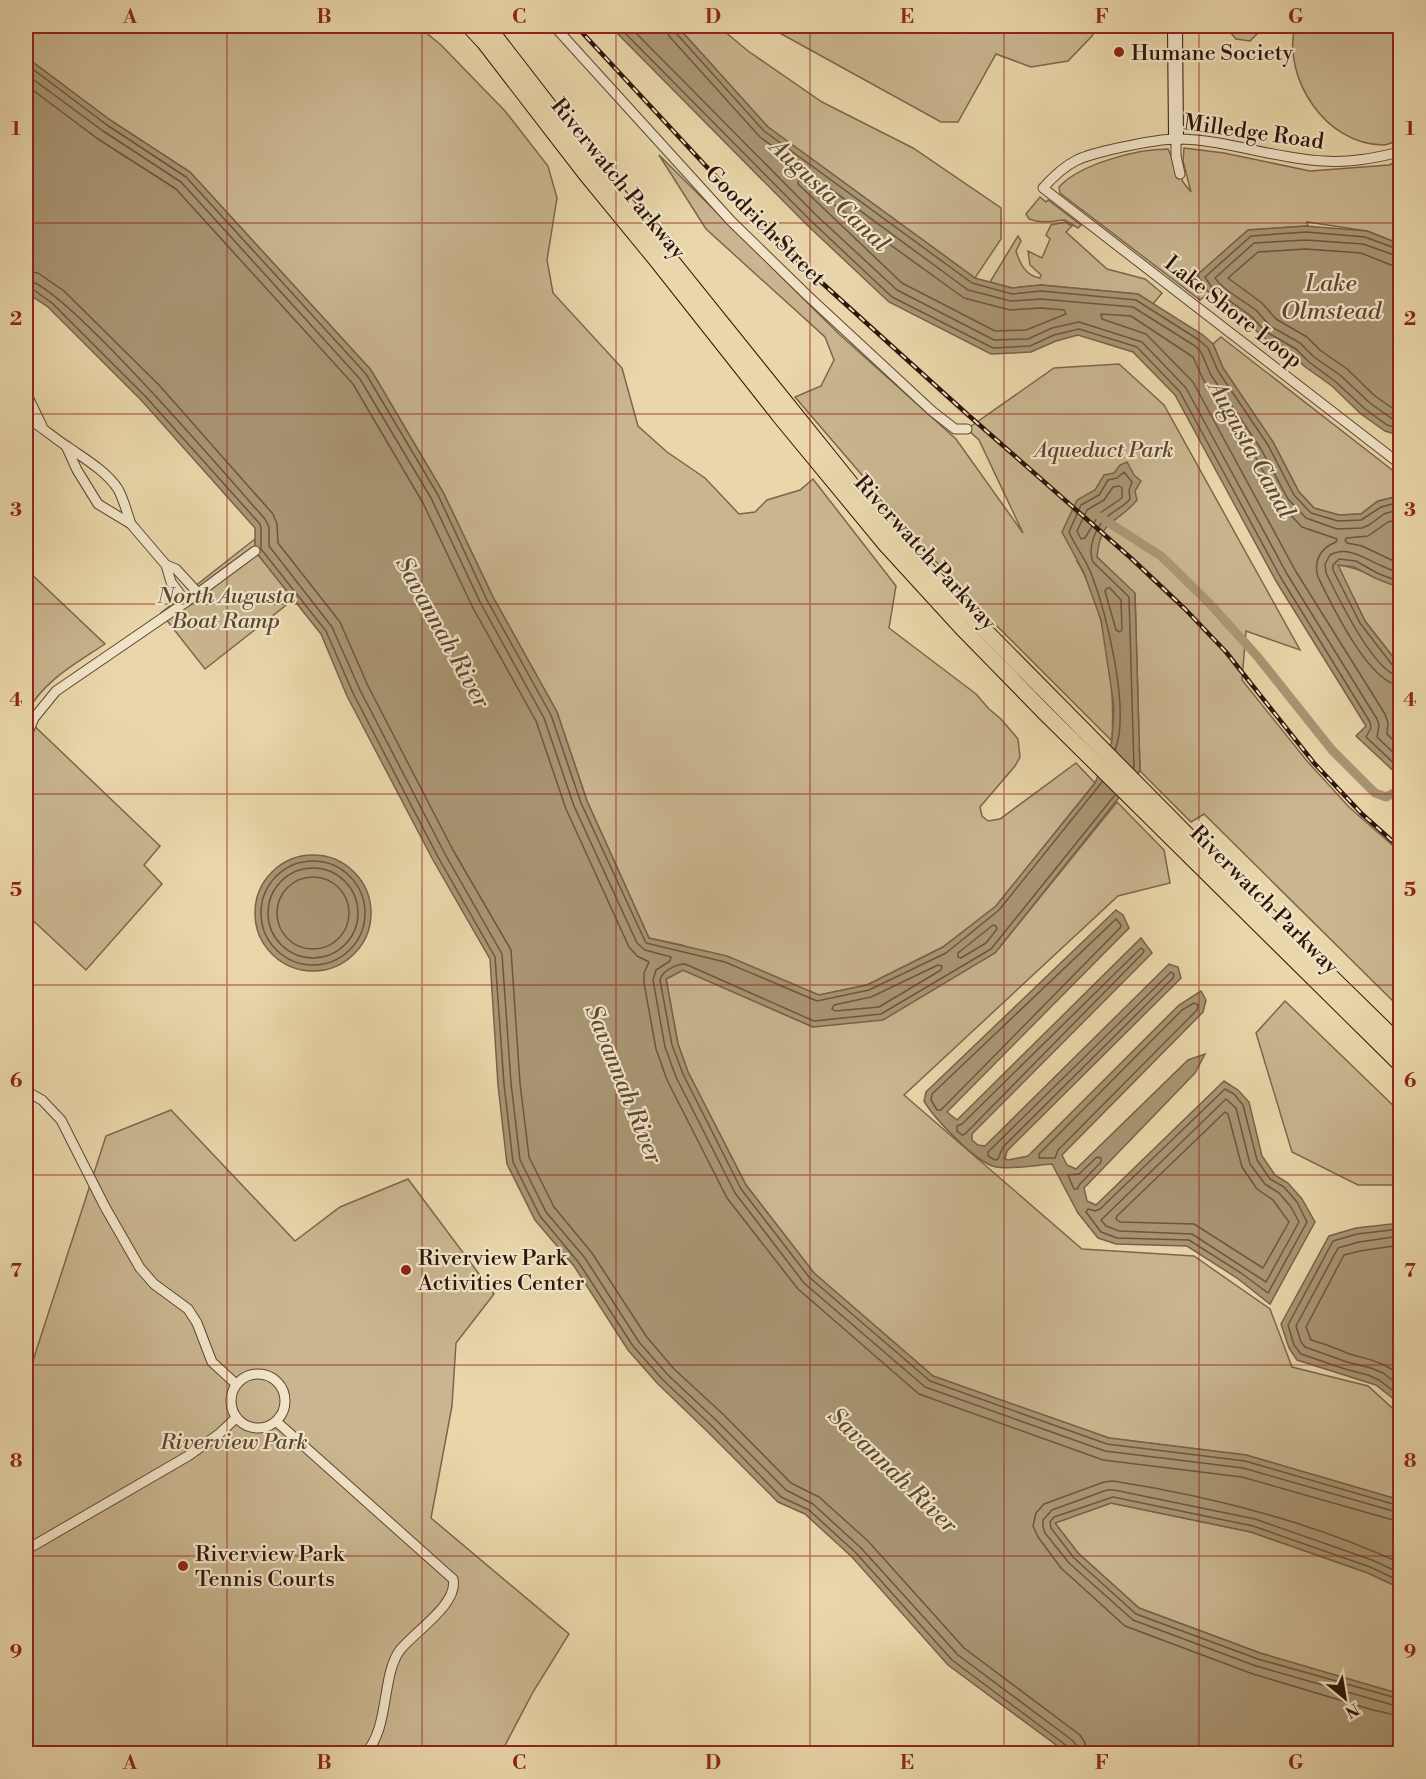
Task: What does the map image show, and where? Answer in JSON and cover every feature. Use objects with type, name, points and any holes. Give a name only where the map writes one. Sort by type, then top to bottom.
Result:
[{"type":"main road","name":"Riverwatch Parkway","points":[[469,26],[847,500],[961,627],[1045,713],[1401,1064]]},
{"type":"main road","name":"Riverwatch Parkway","points":[[485,26],[856,490],[954,599],[1218,866],[1401,1044]]},
{"type":"street","name":"Goodrich Street","points":[[554,26],[740,230],[932,411],[955,429],[967,429]]},
{"type":"street","points":[[1175,26],[1176,156],[1180,174]]},
{"type":"street","name":"Milledge Road","points":[[1043,188],[1060,169],[1089,155],[1137,144],[1176,139],[1282,157],[1323,161],[1346,162],[1401,152]]},
{"type":"street","name":"Lake Shore Loop","points":[[1043,188],[1401,464]]},
{"type":"street","points":[[26,393],[42,426]]},
{"type":"street","points":[[26,418],[42,426],[66,446],[87,459],[117,488],[131,524]]},
{"type":"street","points":[[66,446],[76,470],[98,504],[131,524],[166,565],[171,582],[186,602]]},
{"type":"street","points":[[26,737],[34,718],[56,692],[255,551]]},
{"type":"street","points":[[166,565],[177,569],[198,593]]},
{"type":"street","points":[[26,1091],[42,1100],[61,1120],[105,1207],[140,1268],[154,1284],[188,1309],[197,1323],[212,1362],[236,1384]]},
{"type":"street","points":[[251,1375],[269,1376],[276,1381],[285,1397],[285,1406],[277,1422],[260,1429],[242,1425],[231,1410],[231,1392],[236,1384],[251,1375]]},
{"type":"street","points":[[26,1550],[188,1456],[219,1434],[236,1418]]},
{"type":"street","points":[[277,1422],[453,1579],[452,1596],[400,1650],[392,1669],[376,1739],[366,1754]]},
{"type":"green space","points":[[26,26],[418,26],[441,45],[505,111],[548,166],[557,198],[547,260],[553,293],[622,368],[638,426],[667,452],[705,478],[739,514],[755,512],[767,500],[800,490],[813,479],[896,586],[889,628],[976,694],[1018,739],[1020,757],[980,807],[982,816],[988,821],[1000,819],[1076,763],[1095,783],[996,906],[943,947],[867,985],[819,995],[682,945],[649,938],[587,801],[557,712],[493,597],[443,492],[371,370],[190,172],[110,120],[26,57]]},
{"type":"green space","points":[[677,26],[718,26],[748,51],[822,102],[913,148],[1001,208],[1001,239],[975,278],[768,127]]},
{"type":"green space","points":[[767,26],[1098,26],[1092,36],[1068,61],[1031,67],[996,54],[958,122],[941,122]]},
{"type":"green space","points":[[1225,26],[1265,26],[1250,41],[1236,39]]},
{"type":"green space","points":[[1295,26],[1400,26],[1400,139],[1385,145],[1362,142],[1343,134],[1327,121],[1313,105],[1302,87],[1295,67],[1293,46]]},
{"type":"green space","points":[[1184,148],[1224,153],[1310,171],[1389,165],[1400,160],[1400,244],[1367,231],[1307,222],[1308,226],[1248,230],[1197,276],[1209,293],[1200,300],[1060,193],[1059,187],[1081,171],[1110,159],[1168,149],[1183,182],[1191,192],[1183,161]]},
{"type":"green space","name":"Aqueduct Park","points":[[659,155],[839,334],[956,439],[1023,533],[979,440],[967,429],[1054,368],[1119,364],[1164,405],[1300,650],[1246,631],[1242,680],[1307,761],[1349,807],[1400,852],[1400,1008],[1204,814],[1191,822],[1140,771],[1135,594],[1097,557],[1077,561],[1096,602],[1107,648],[1112,696],[1112,741],[958,587],[795,397],[821,386],[834,360],[825,337],[706,229]]},
{"type":"green space","points":[[1040,197],[1046,202],[1048,200],[1081,225],[1078,228],[1065,220],[1042,222],[1029,219],[1026,214]]},
{"type":"green space","points":[[1065,222],[1072,226],[1066,232],[1107,269],[1145,279],[1162,293],[1153,304],[1138,294],[1041,285],[1012,288],[990,282],[1018,236],[1021,241],[1016,251],[1022,265],[1031,275],[1040,278],[1041,275],[1030,265],[1028,251],[1042,258],[1050,239],[1046,235],[1051,225]]},
{"type":"green space","points":[[1221,337],[1400,476],[1400,496],[1378,501],[1361,514],[1339,515],[1314,508],[1299,492],[1273,442],[1223,368],[1213,344]]},
{"type":"green space","name":"North Augusta Boat Ramp","points":[[255,539],[255,551],[294,599],[205,669],[161,613]]},
{"type":"green space","points":[[1337,565],[1361,571],[1400,588],[1400,666],[1365,621]]},
{"type":"green space","points":[[26,569],[105,644],[71,666],[51,683],[41,692],[26,714]]},
{"type":"green space","points":[[26,718],[160,846],[144,865],[162,884],[86,970],[26,914]]},
{"type":"green space","points":[[1117,802],[1164,850],[1170,883],[1118,896],[904,1095],[1082,1249],[1194,1256],[1270,1309],[1292,1367],[1368,1386],[1400,1415],[1400,1500],[1246,1455],[1109,1438],[933,1376],[814,1273],[746,1185],[688,1072],[678,1044],[666,979],[683,970],[813,1027],[995,953]]},
{"type":"green space","points":[[1285,1001],[1400,1112],[1400,1185],[1358,1185],[1292,1152],[1256,1033]]},
{"type":"green space","name":"Riverview Park","points":[[171,1110],[295,1241],[340,1207],[408,1179],[494,1294],[456,1343],[452,1406],[431,1518],[569,1634],[533,1692],[501,1753],[26,1754],[26,1382],[106,1136]]},
{"type":"green space","points":[[1111,1503],[1251,1532],[1368,1573],[1400,1588],[1400,1694],[1260,1653],[1139,1608],[1078,1553],[1055,1523]]},
{"type":"water","name":"Augusta Canal","points":[[610,26],[677,26],[768,127],[975,278],[1012,288],[1041,285],[1138,294],[1203,335],[1213,344],[1223,368],[1273,442],[1299,492],[1314,508],[1339,515],[1361,514],[1378,501],[1400,496],[1400,588],[1354,567],[1338,565],[1365,621],[1400,666],[1400,777],[1356,736],[1366,726],[1276,581],[1175,395],[1133,352],[1078,335],[1056,341],[1031,352],[991,354],[889,302],[806,224]]},
{"type":"water","name":"Savannah River","points":[[26,57],[110,120],[190,172],[371,370],[443,492],[493,597],[557,712],[587,801],[649,938],[727,956],[819,995],[867,985],[943,947],[996,906],[1095,783],[1112,741],[1114,706],[1101,620],[1084,573],[1062,532],[1077,500],[1095,490],[1104,475],[1114,473],[1120,465],[1127,462],[1134,475],[1141,481],[1135,491],[1137,500],[1106,528],[1102,534],[1097,557],[1135,593],[1140,771],[995,953],[883,1020],[813,1027],[683,970],[666,979],[678,1044],[688,1072],[746,1185],[814,1273],[933,1376],[1109,1438],[1246,1455],[1400,1500],[1400,1588],[1368,1573],[1251,1532],[1111,1503],[1055,1523],[1078,1553],[1139,1608],[1260,1653],[1400,1694],[1400,1753],[1067,1753],[948,1665],[852,1557],[805,1514],[778,1502],[658,1384],[628,1350],[574,1266],[535,1220],[507,1164],[498,1085],[490,959],[433,860],[347,696],[321,634],[255,551],[255,528],[142,401],[48,307],[26,292]]},
{"type":"water","name":"Lake Olmstead","points":[[1306,226],[1367,231],[1400,244],[1400,438],[1399,435],[1385,431],[1361,414],[1332,386],[1304,366],[1292,354],[1261,336],[1247,320],[1209,293],[1197,275],[1248,230]]},
{"type":"water","points":[[313,855],[335,859],[354,872],[367,891],[371,913],[367,935],[354,954],[335,967],[313,971],[291,967],[272,954],[259,935],[255,913],[259,891],[272,872],[291,859]]},
{"type":"water","points":[[1116,910],[1123,915],[1129,928],[947,1112],[957,1120],[1141,938],[1152,953],[972,1134],[972,1140],[978,1145],[985,1146],[1169,964],[1178,967],[1181,978],[1007,1151],[1005,1159],[1028,1156],[1179,1005],[1201,991],[1206,1000],[1203,1012],[1062,1155],[1067,1165],[1076,1169],[1188,1060],[1205,1054],[1195,1073],[1084,1188],[1087,1201],[1096,1205],[1224,1081],[1238,1090],[1249,1102],[1262,1156],[1275,1175],[1288,1183],[1302,1199],[1315,1222],[1270,1304],[1237,1278],[1187,1246],[1116,1244],[1098,1238],[1078,1213],[1052,1164],[1009,1168],[988,1164],[956,1139],[924,1101],[926,1092]]},
{"type":"water","points":[[1400,1223],[1400,1404],[1376,1385],[1297,1360],[1289,1348],[1281,1324],[1329,1236],[1356,1228]]},
{"type":"waterway","points":[[1100,517],[1161,556],[1210,604],[1257,656],[1332,750],[1375,793],[1386,797],[1400,790]]},
{"type":"railway","points":[[576,26],[800,263],[1185,609],[1226,652],[1314,763],[1362,814],[1400,848]]},
{"type":"place","name":"Humane Society","points":[[1119,52]]},
{"type":"place","name":"Riverview Park Activities Center","points":[[406,1270]]},
{"type":"place","name":"Riverview Park Tennis Courts","points":[[183,1566]]}]
